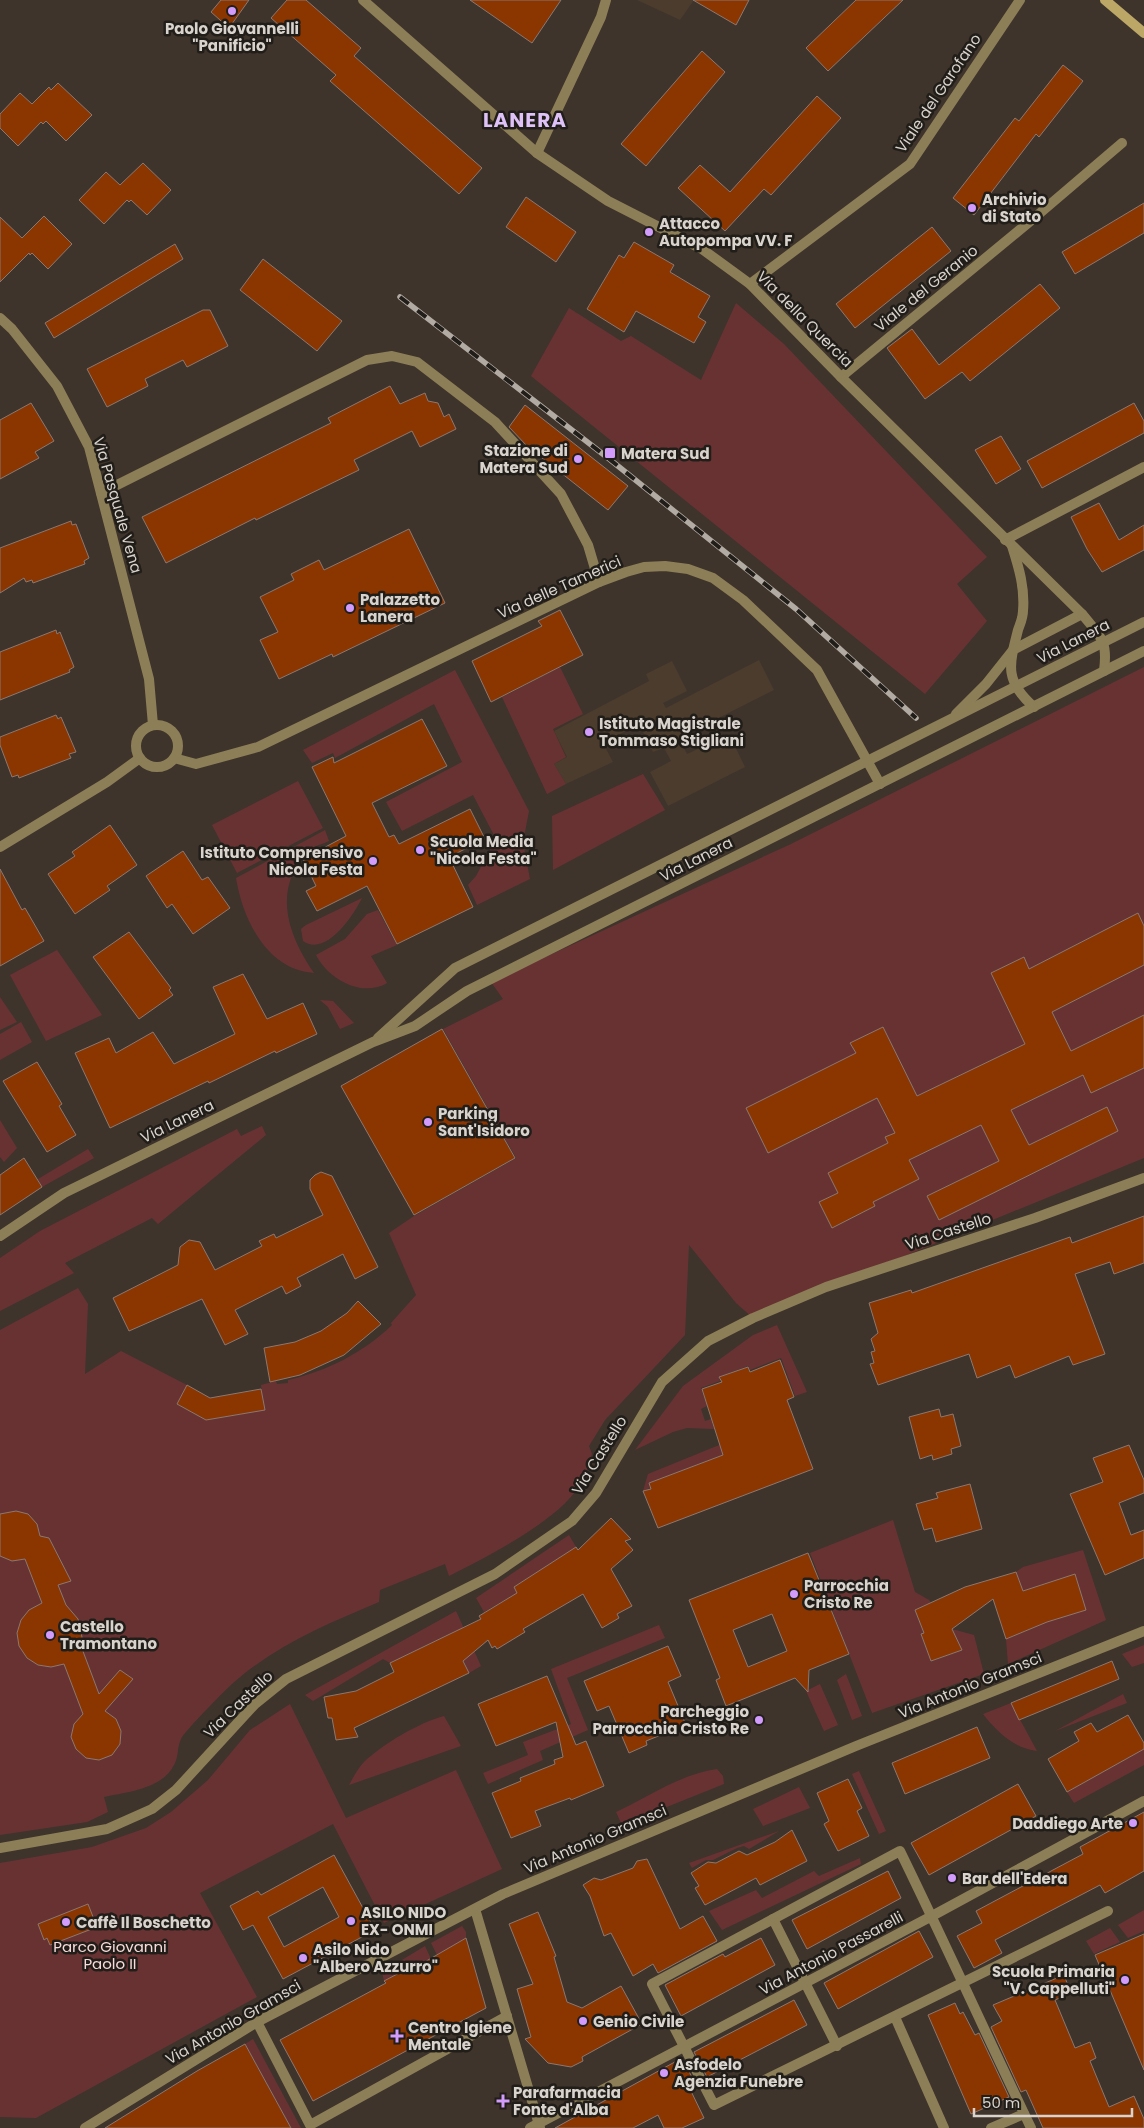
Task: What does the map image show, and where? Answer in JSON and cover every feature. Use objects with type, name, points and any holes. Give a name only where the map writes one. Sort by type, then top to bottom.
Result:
[{"type":"main road","points":[[1105,0],[1144,33]]},
{"type":"street","name":"Via della Quercia","points":[[363,0],[537,153],[608,201],[702,250],[750,284],[1008,543],[1082,614],[1104,642]]},
{"type":"street","points":[[537,153],[601,17],[606,0]]},
{"type":"street","name":"Viale del Garofano","points":[[750,284],[910,164],[1020,0]]},
{"type":"street","name":"Viale del Geranio","points":[[841,377],[1122,143]]},
{"type":"street","name":"Via Pasquale Vena","points":[[0,318],[12,329],[57,386],[89,447],[149,679],[153,725]]},
{"type":"street","points":[[101,493],[367,360],[392,356],[417,362],[495,422],[561,494],[588,545],[599,582]]},
{"type":"street","points":[[1008,543],[1144,467]]},
{"type":"street","name":"Via della Quercia","points":[[1008,543],[1023,580],[1023,613],[1013,650]]},
{"type":"street","name":"Via delle Tamerici","points":[[174,758],[196,764],[258,747],[599,582],[644,567],[665,566],[688,569],[713,578],[744,600],[818,670],[880,784]]},
{"type":"street","name":"Via Lanera","points":[[950,720],[986,684],[1013,650],[1082,614]]},
{"type":"street","name":"Via Lanera","points":[[373,1042],[429,994],[455,968],[1016,688],[1144,622]]},
{"type":"street","points":[[1104,642],[1106,656],[1104,671]]},
{"type":"street","name":"Via Lanera","points":[[1013,650],[1010,663],[1011,676],[1016,688],[1034,707]]},
{"type":"street","name":"Via Lanera","points":[[0,1236],[64,1193],[373,1042],[415,1026],[467,990],[1144,652]]},
{"type":"street","points":[[153,725],[167,728],[173,732],[178,745],[174,758],[170,763],[157,767],[144,763],[135,745],[137,738],[146,728],[153,725]]},
{"type":"street","points":[[0,847],[107,782],[140,758]]},
{"type":"street","name":"Via Castello","points":[[0,1848],[106,1829],[152,1809],[176,1790],[256,1704],[286,1679],[495,1574],[572,1521],[596,1493],[662,1382],[708,1341],[753,1318],[826,1287],[1034,1218],[1144,1178]]},
{"type":"street","name":"Via Antonio Gramsci","points":[[85,2128],[257,2022],[503,1894],[856,1746],[1144,1631]]},
{"type":"street","name":"Via Antonio Passarelli","points":[[536,2126],[1144,1801]]},
{"type":"street","points":[[1031,2128],[963,1984],[932,1916],[900,1851],[652,1984],[714,2105],[896,2017],[963,1984],[1108,1911]]},
{"type":"street","points":[[475,1908],[507,2016],[536,2126]]},
{"type":"street","points":[[773,1919],[804,1984],[837,2046]]},
{"type":"street","points":[[257,2022],[310,2124],[507,2016]]},
{"type":"street","points":[[896,2017],[944,2128]]},
{"type":"street","points":[[991,2128],[1024,2114]]},
{"type":"shaded area","points":[[637,0],[694,0],[680,20]]},
{"type":"shaded area","name":"Istituto Magistrale Tommaso Stigliani","points":[[759,660],[774,690],[679,738],[687,754],[729,734],[745,767],[668,806],[650,772],[671,761],[664,748],[653,752],[639,724],[603,743],[613,762],[566,784],[554,764],[567,757],[554,731],[649,681],[646,674],[672,661],[687,691],[663,703],[666,708]]},
{"type":"green space","points":[[736,303],[784,344],[987,557],[957,584],[987,621],[925,694],[531,376],[569,308],[621,341],[631,336],[701,380]]},
{"type":"green space","points":[[560,667],[583,714],[553,729],[566,757],[554,764],[566,784],[547,794],[502,697]]},
{"type":"green space","points":[[1144,667],[1144,1158],[753,1318],[736,1303],[689,1245],[685,1335],[605,1420],[589,1446],[592,1454],[583,1480],[573,1495],[559,1509],[523,1535],[449,1576],[445,1564],[380,1590],[379,1602],[321,1627],[267,1657],[233,1683],[189,1728],[181,1739],[176,1762],[168,1773],[153,1784],[143,1788],[104,1797],[108,1812],[87,1822],[0,1835],[0,1330],[78,1288],[88,1304],[85,1374],[121,1351],[187,1385],[177,1404],[206,1420],[264,1410],[261,1385],[276,1381],[277,1384],[288,1383],[288,1380],[317,1372],[344,1360],[381,1335],[392,1325],[391,1323],[416,1295],[389,1233],[414,1216],[516,1158],[443,1029],[503,999],[491,982],[791,844]]},
{"type":"green space","points":[[455,670],[529,811],[523,842],[530,879],[477,905],[468,885],[476,876],[496,839],[473,795],[402,831],[386,802],[462,762],[434,704],[335,758],[333,753],[312,763],[303,750]]},
{"type":"green space","points":[[643,774],[665,810],[553,870],[552,816]]},
{"type":"green space","points":[[298,781],[323,828],[237,873],[212,825]]},
{"type":"green space","points":[[325,830],[329,841],[307,852],[292,877],[288,891],[287,905],[293,934],[314,973],[297,970],[283,963],[260,940],[251,926],[239,894],[236,878]]},
{"type":"green space","points":[[362,898],[345,924],[329,939],[321,944],[303,941],[301,929],[306,925]]},
{"type":"green space","points":[[378,910],[397,945],[371,956],[387,983],[367,988],[347,984],[329,972],[316,955],[345,939],[367,914]]},
{"type":"green space","points":[[57,950],[102,1015],[46,1041],[10,975]]},
{"type":"green space","points":[[0,997],[17,1022],[0,1030]]},
{"type":"green space","points":[[320,1000],[333,1001],[354,1023],[340,1029],[328,1007]]},
{"type":"green space","points":[[21,1022],[32,1042],[0,1060],[0,1034]]},
{"type":"green space","points":[[0,1120],[17,1148],[4,1162],[0,1157]]},
{"type":"green space","points":[[262,1126],[266,1135],[158,1224],[152,1218],[65,1263],[74,1273],[0,1311],[0,1258],[40,1231],[237,1129],[241,1136]]},
{"type":"green space","points":[[88,1149],[94,1158],[42,1187],[38,1179]]},
{"type":"green space","points":[[777,1325],[807,1392],[795,1396],[781,1358],[750,1370],[748,1366],[719,1377],[720,1381],[701,1388],[707,1406],[701,1409],[705,1421],[711,1419],[714,1429],[687,1428],[673,1432],[635,1450],[683,1386],[753,1335]]},
{"type":"green space","points":[[793,1415],[738,1449],[649,1483],[650,1488],[643,1491],[648,1474]]},
{"type":"green space","points":[[893,1520],[915,1592],[929,1600],[932,1604],[916,1610],[924,1633],[921,1635],[931,1661],[962,1650],[952,1629],[974,1635],[984,1674],[872,1713],[810,1553]]},
{"type":"green space","points":[[569,1535],[576,1547],[514,1587],[517,1593],[484,1612],[476,1598]]},
{"type":"green space","points":[[1083,1550],[1106,1620],[1008,1664],[1006,1639],[1035,1627],[1015,1597],[1020,1583],[1016,1572],[1023,1567]]},
{"type":"green space","points":[[456,1611],[481,1666],[469,1673],[452,1633],[390,1663],[383,1659],[313,1701],[305,1695]]},
{"type":"green space","points":[[659,1625],[665,1638],[567,1678],[588,1730],[540,1751],[543,1760],[488,1784],[483,1773],[528,1755],[523,1742],[571,1724],[551,1669]]},
{"type":"green space","points":[[1144,1645],[1144,1663],[1132,1667],[1122,1654]]},
{"type":"green space","points":[[846,1674],[862,1716],[852,1720],[837,1680]]},
{"type":"green space","points":[[820,1684],[838,1725],[824,1731],[806,1691]]},
{"type":"green space","points":[[1123,1694],[1127,1703],[1055,1731]]},
{"type":"green space","points":[[1011,1703],[1037,1751],[1013,1743],[994,1727],[983,1714]]},
{"type":"green space","name":"Parco Giovanni Paolo II","points":[[290,1704],[346,1818],[456,1770],[502,1869],[384,1923],[333,1824],[200,1893],[257,1997],[36,2118],[0,2117],[0,1863],[92,1847],[146,1828],[171,1812],[208,1780],[250,1730]]},
{"type":"green space","points":[[444,1716],[461,1746],[349,1785],[362,1764],[381,1748],[412,1729]]},
{"type":"green space","points":[[1144,1749],[1144,1765],[1074,1803],[1067,1792]]},
{"type":"green space","points":[[717,1769],[723,1776],[724,1784],[622,1825],[616,1812],[678,1781]]},
{"type":"green space","points":[[859,1771],[886,1831],[879,1834],[852,1774]]},
{"type":"green space","points":[[799,1787],[810,1808],[763,1826],[753,1809]]},
{"type":"green space","points":[[779,1831],[749,1849],[744,1846],[737,1848],[713,1860],[706,1860],[692,1868],[689,1863]]},
{"type":"green space","points":[[860,1858],[861,1864],[722,1930],[709,1911],[756,1890],[762,1898],[814,1871],[819,1876]]},
{"type":"green space","points":[[1144,1910],[1144,1931],[1128,1938],[1118,1925]]},
{"type":"green space","points":[[462,1926],[466,1932],[466,1938],[437,1955],[431,1943]]},
{"type":"green space","points":[[1110,1928],[1120,1942],[1094,1954],[1086,1941]]},
{"type":"green space","points":[[425,1946],[431,1959],[413,1969],[411,1966],[384,1981],[382,1972]]},
{"type":"green space","points":[[253,2039],[301,2128],[291,2128],[245,2044]]},
{"type":"building","points":[[221,0],[249,0],[229,28],[211,12]]},
{"type":"building","points":[[287,0],[306,0],[361,48],[354,56],[482,168],[459,194],[330,81],[336,75],[271,18]]},
{"type":"building","points":[[470,0],[561,0],[532,43]]},
{"type":"building","points":[[693,0],[749,0],[736,25]]},
{"type":"building","points":[[856,0],[903,0],[828,71],[806,48]]},
{"type":"building","points":[[702,51],[725,72],[646,166],[621,144]]},
{"type":"building","points":[[1063,65],[1083,81],[1039,137],[1036,134],[974,215],[953,198],[1015,118],[1019,121]]},
{"type":"building","points":[[58,83],[92,115],[66,141],[46,121],[43,124],[41,122],[18,146],[0,128],[0,114],[20,93],[32,104],[49,87],[51,90]]},
{"type":"building","points":[[817,96],[841,118],[771,195],[764,189],[725,231],[678,188],[700,165],[730,192]]},
{"type":"building","points":[[143,163],[171,190],[147,215],[131,200],[129,202],[127,200],[104,224],[79,200],[106,172],[120,185]]},
{"type":"building","points":[[526,197],[576,232],[556,262],[506,227]]},
{"type":"building","points":[[1144,203],[1144,233],[1075,274],[1062,252]]},
{"type":"building","points":[[44,216],[72,244],[48,269],[32,253],[30,255],[29,253],[0,282],[0,217],[22,238]]},
{"type":"building","points":[[932,227],[951,251],[855,328],[836,304]]},
{"type":"building","points":[[634,242],[674,265],[670,272],[710,296],[698,317],[706,322],[694,343],[636,311],[624,332],[587,309],[619,255],[624,258]]},
{"type":"building","points":[[175,244],[183,259],[54,338],[45,323]]},
{"type":"building","points":[[263,259],[342,321],[317,351],[240,290]]},
{"type":"building","points":[[1040,284],[1060,308],[970,381],[962,372],[925,399],[887,348],[912,329],[939,365]]},
{"type":"building","points":[[203,310],[210,310],[228,346],[187,367],[183,360],[145,379],[148,386],[107,407],[87,369]]},
{"type":"building","points":[[390,386],[400,404],[425,393],[428,401],[438,403],[444,417],[449,414],[456,429],[420,447],[412,431],[354,460],[359,470],[256,520],[255,518],[166,563],[142,517],[331,423],[328,418]]},
{"type":"building","points":[[31,403],[54,441],[35,452],[39,458],[0,479],[0,420]]},
{"type":"building","points":[[1134,403],[1144,421],[1144,433],[1042,488],[1027,461]]},
{"type":"building","name":"Stazione di Matera Sud","points":[[525,405],[628,486],[608,510],[527,446],[509,427]]},
{"type":"building","points":[[1001,436],[1021,469],[996,484],[975,450]]},
{"type":"building","points":[[1099,503],[1119,540],[1144,525],[1144,550],[1102,572],[1087,549],[1071,517]]},
{"type":"building","points":[[71,521],[72,525],[76,524],[89,558],[84,561],[85,564],[33,583],[32,580],[26,582],[24,578],[0,593],[0,548]]},
{"type":"building","name":"Palazzetto Lanera","points":[[409,529],[445,603],[333,657],[332,654],[279,679],[260,640],[278,632],[260,597],[294,580],[291,574],[319,560],[324,570]]},
{"type":"building","points":[[560,610],[583,655],[491,702],[472,661],[542,626],[538,621]]},
{"type":"building","points":[[56,630],[57,634],[60,632],[74,667],[69,670],[70,672],[0,700],[0,652]]},
{"type":"building","points":[[56,715],[58,719],[61,717],[76,752],[69,754],[71,758],[19,778],[18,775],[12,777],[0,745],[0,737]]},
{"type":"building","points":[[422,719],[447,766],[372,803],[389,837],[394,835],[399,844],[470,809],[485,839],[449,857],[473,907],[397,944],[367,886],[317,911],[306,891],[316,886],[303,859],[346,836],[312,767],[333,757],[334,763]]},
{"type":"building","points":[[110,825],[137,865],[107,886],[110,890],[75,914],[48,874],[75,856],[72,852]]},
{"type":"building","points":[[183,851],[202,880],[208,877],[230,908],[193,934],[172,904],[167,908],[146,876]]},
{"type":"building","points":[[0,869],[22,910],[25,908],[44,941],[0,966]]},
{"type":"building","points":[[1138,913],[1144,926],[1144,965],[1052,1012],[1071,1051],[1144,1015],[1144,1068],[1091,1093],[1083,1075],[1011,1110],[1029,1145],[1107,1107],[1118,1131],[939,1220],[927,1196],[999,1161],[981,1125],[909,1160],[919,1179],[873,1202],[875,1206],[832,1228],[819,1202],[838,1193],[828,1173],[888,1143],[885,1137],[895,1133],[877,1098],[768,1153],[746,1108],[856,1053],[850,1043],[883,1027],[917,1096],[1025,1044],[991,973],[1024,957],[1029,969]]},
{"type":"building","points":[[129,932],[171,988],[169,990],[173,995],[139,1019],[93,957]]},
{"type":"building","points":[[243,974],[267,1019],[303,1003],[317,1034],[276,1053],[275,1051],[209,1083],[208,1081],[110,1128],[75,1053],[109,1038],[116,1053],[153,1032],[174,1064],[235,1034],[213,987]]},
{"type":"building","name":"Parking Sant'Isidoro","points":[[442,1029],[515,1158],[414,1215],[341,1086]]},
{"type":"building","points":[[37,1062],[62,1104],[59,1106],[76,1135],[47,1152],[3,1081]]},
{"type":"building","points":[[24,1158],[42,1187],[0,1215],[0,1175]]},
{"type":"building","points":[[321,1172],[332,1176],[378,1267],[355,1279],[343,1254],[297,1278],[301,1286],[286,1294],[282,1286],[235,1310],[248,1334],[225,1345],[202,1299],[129,1331],[113,1298],[178,1265],[180,1247],[189,1240],[200,1242],[215,1270],[262,1246],[259,1241],[274,1234],[276,1238],[323,1215],[310,1189],[310,1180]]},
{"type":"building","points":[[1144,1216],[1144,1263],[1114,1274],[1110,1262],[1075,1274],[1105,1354],[1073,1365],[1069,1356],[1015,1378],[1010,1365],[977,1378],[969,1354],[878,1385],[870,1364],[874,1363],[871,1352],[875,1351],[871,1339],[878,1333],[869,1303],[911,1290],[912,1293],[1070,1237],[1072,1243]]},
{"type":"building","points":[[358,1301],[381,1324],[344,1355],[300,1375],[270,1382],[264,1348],[295,1342],[321,1331],[347,1313]]},
{"type":"building","points":[[780,1360],[794,1397],[787,1400],[813,1469],[658,1528],[643,1491],[651,1489],[649,1483],[723,1455],[702,1389],[722,1382],[719,1377],[748,1367],[750,1372]]},
{"type":"building","points":[[187,1385],[210,1398],[261,1389],[265,1410],[206,1420],[177,1404]]},
{"type":"building","points":[[939,1409],[941,1417],[953,1414],[961,1446],[951,1449],[952,1454],[933,1460],[932,1455],[920,1459],[909,1417]]},
{"type":"building","points":[[1129,1445],[1144,1480],[1144,1493],[1119,1503],[1131,1535],[1144,1530],[1144,1558],[1105,1575],[1070,1494],[1103,1482],[1093,1458]]},
{"type":"building","points":[[970,1484],[982,1529],[936,1542],[932,1528],[924,1530],[916,1504],[938,1498],[936,1493]]},
{"type":"building","name":"Castello Tramontano","points":[[16,1511],[28,1514],[37,1524],[40,1536],[49,1538],[71,1581],[58,1585],[66,1605],[78,1619],[82,1637],[81,1646],[99,1694],[120,1670],[133,1679],[105,1711],[116,1719],[121,1731],[120,1744],[112,1755],[99,1760],[86,1758],[76,1749],[71,1737],[74,1724],[83,1714],[64,1664],[51,1667],[38,1665],[27,1658],[19,1646],[17,1633],[21,1620],[29,1610],[42,1603],[25,1559],[12,1561],[0,1556],[0,1514]]},
{"type":"building","points":[[611,1518],[631,1539],[625,1541],[633,1550],[611,1569],[632,1606],[617,1614],[619,1618],[602,1628],[583,1594],[523,1629],[525,1632],[497,1649],[495,1646],[492,1648],[488,1640],[463,1661],[469,1673],[354,1728],[358,1737],[336,1740],[332,1718],[328,1718],[324,1697],[356,1691],[394,1672],[390,1663],[481,1619],[479,1616],[517,1593],[514,1587],[576,1547],[578,1550]]},
{"type":"building","points":[[808,1553],[849,1654],[809,1670],[808,1692],[795,1678],[726,1706],[716,1680],[720,1678],[689,1600]],"holes":[[[772,1614],[787,1651],[748,1667],[733,1630]]]},
{"type":"building","points":[[1016,1572],[1023,1591],[1075,1574],[1086,1610],[1047,1622],[1006,1639],[993,1599],[952,1629],[962,1650],[931,1661],[921,1634],[924,1633],[915,1610],[965,1587]]},
{"type":"building","points":[[668,1646],[681,1676],[668,1682],[686,1725],[646,1741],[647,1745],[629,1753],[609,1706],[597,1711],[584,1681]]},
{"type":"building","points":[[1112,1661],[1119,1679],[1019,1720],[1011,1703]]},
{"type":"building","points":[[547,1676],[576,1745],[586,1741],[604,1786],[571,1800],[570,1798],[535,1811],[541,1826],[511,1838],[492,1793],[521,1781],[520,1778],[555,1764],[554,1760],[563,1757],[556,1722],[496,1746],[478,1704]]},
{"type":"building","points":[[1128,1715],[1144,1743],[1144,1749],[1067,1792],[1048,1759],[1079,1741],[1074,1732],[1091,1723],[1097,1732]]},
{"type":"building","points":[[977,1727],[990,1758],[905,1794],[892,1763]]},
{"type":"building","points":[[848,1779],[862,1808],[857,1811],[869,1836],[838,1851],[824,1824],[829,1821],[817,1793]]},
{"type":"building","points":[[1018,1784],[1036,1816],[929,1875],[911,1843]]},
{"type":"building","points":[[1144,1812],[1144,1871],[1105,1893],[1100,1885],[995,1940],[1002,1953],[974,1968],[957,1936],[982,1923],[976,1911],[1083,1854],[1080,1847]]},
{"type":"building","points":[[792,1830],[807,1861],[760,1885],[756,1878],[705,1905],[695,1888],[699,1886],[691,1873],[708,1862],[716,1863],[739,1851],[747,1855],[775,1842]]},
{"type":"building","name":"ASILO NIDO EX- ONMI","points":[[334,1855],[375,1930],[283,1979],[253,1925],[243,1930],[230,1906],[258,1891],[261,1895]],"holes":[[[323,1887],[339,1917],[284,1947],[268,1917]]]},
{"type":"building","points":[[647,1859],[680,1929],[703,1916],[717,1941],[658,1973],[653,1964],[633,1976],[611,1933],[604,1936],[590,1896],[583,1885],[594,1878],[601,1880],[633,1868],[637,1861]]},
{"type":"building","points":[[888,1871],[901,1898],[807,1949],[792,1920]]},
{"type":"building","name":"Caffè Il Boschetto","points":[[88,1904],[97,1927],[50,1945],[47,1938],[44,1940],[38,1924]]},
{"type":"building","name":"Genio Civile","points":[[538,1912],[556,1956],[554,1957],[567,2002],[582,2008],[621,1986],[642,2024],[582,2057],[583,2061],[571,2067],[548,2063],[525,2039],[531,2037],[517,1989],[533,1984],[509,1924]]},
{"type":"building","points":[[919,1931],[933,1957],[838,2009],[824,1983]]},
{"type":"building","name":"Scuola Primaria \"V. Cappelluti\"","points":[[1144,1934],[1144,2070],[1095,1955]]},
{"type":"building","name":"Centro Igiene Mentale","points":[[466,1938],[486,2008],[313,2101],[280,2040],[386,1983],[384,1981],[403,1971],[404,1974]]},
{"type":"building","points":[[761,1938],[775,1965],[681,2016],[665,1985],[723,1954],[725,1957]]},
{"type":"building","points":[[1064,1975],[1071,1993],[1055,2000],[1075,2048],[1090,2042],[1096,2058],[1090,2061],[1109,2107],[1134,2096],[1144,2119],[1144,2128],[1043,2128],[1026,2090],[1021,2092],[991,2027],[1002,2021],[993,2005]]},
{"type":"building","points":[[794,2000],[807,2025],[707,2077],[694,2052]]},
{"type":"building","points":[[955,2003],[960,2014],[963,2012],[975,2035],[979,2033],[1009,2097],[971,2114],[928,2015]]},
{"type":"building","points":[[245,2044],[291,2128],[105,2128],[197,2071]]},
{"type":"building","points":[[682,2058],[695,2083],[689,2087],[704,2118],[682,2128],[664,2128],[658,2115],[633,2128],[555,2128]]},
{"type":"railway","points":[[400,297],[608,458],[796,609],[916,718]]},
{"type":"place","name":"Paolo Giovannelli \"Panificio\"","points":[[232,11]]},
{"type":"place","name":"Archivio di Stato","points":[[972,208]]},
{"type":"place","name":"Attacco Autopompa VV. F","points":[[649,232]]},
{"type":"place","name":"Matera Sud","points":[[610,453]]},
{"type":"place","name":"Stazione di Matera Sud","points":[[578,459]]},
{"type":"place","name":"Palazzetto Lanera","points":[[350,608]]},
{"type":"place","name":"Istituto Magistrale Tommaso Stigliani","points":[[589,732]]},
{"type":"place","name":"Scuola Media \"Nicola Festa\"","points":[[420,850]]},
{"type":"place","name":"Istituto Comprensivo Nicola Festa","points":[[373,861]]},
{"type":"place","name":"Parking Sant'Isidoro","points":[[428,1122]]},
{"type":"place","name":"Parrocchia Cristo Re","points":[[794,1594]]},
{"type":"place","name":"Castello Tramontano","points":[[50,1635]]},
{"type":"place","name":"Parcheggio Parrocchia Cristo Re","points":[[759,1720]]},
{"type":"place","name":"Daddiego Arte","points":[[1133,1823]]},
{"type":"place","name":"Bar dell'Edera","points":[[952,1878]]},
{"type":"place","name":"ASILO NIDO EX- ONMI","points":[[351,1921]]},
{"type":"place","name":"Caffè Il Boschetto","points":[[66,1922]]},
{"type":"place","name":"Asilo Nido \"Albero Azzurro\"","points":[[303,1958]]},
{"type":"place","name":"Scuola Primaria \"V. Cappelluti\"","points":[[1125,1980]]},
{"type":"place","name":"Genio Civile","points":[[583,2021]]},
{"type":"place","name":"Centro Igiene Mentale","points":[[397,2036]]},
{"type":"place","name":"Asfodelo Agenzia Funebre","points":[[664,2073]]},
{"type":"place","name":"Parafarmacia Fonte d'Alba","points":[[503,2101]]},
{"type":"district","name":"LANERA","points":[[525,120]]}]
